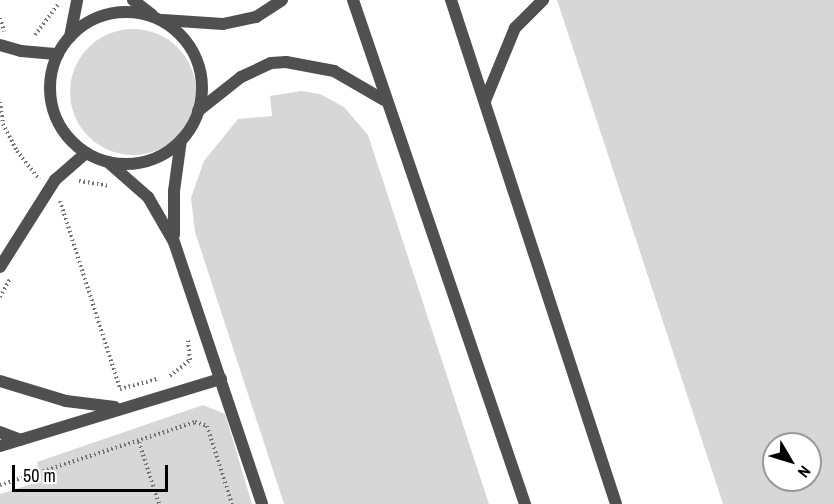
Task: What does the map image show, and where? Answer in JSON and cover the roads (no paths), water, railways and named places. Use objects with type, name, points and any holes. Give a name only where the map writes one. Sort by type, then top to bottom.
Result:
[{"type":"street","points":[[70,37],[77,0]]},
{"type":"street","points":[[133,0],[179,33],[192,49],[201,79],[198,111]]},
{"type":"street","points":[[262,504],[174,242],[148,197],[107,162],[86,153],[72,141],[53,109],[51,81],[58,54],[70,37],[87,22],[108,14],[131,12],[157,18],[223,24],[256,17],[282,0]]},
{"type":"street","points":[[353,0],[384,100],[525,504]]},
{"type":"street","points":[[451,0],[616,504]]},
{"type":"street","points":[[485,101],[515,27],[543,0]]},
{"type":"street","points":[[0,45],[21,51],[58,54]]},
{"type":"street","points":[[107,162],[142,161],[160,156],[181,140],[198,111],[241,77],[271,63],[286,62],[334,71],[384,100]]},
{"type":"street","points":[[174,242],[174,191],[181,140]]},
{"type":"street","points":[[0,267],[49,189],[86,153]]},
{"type":"street","points":[[0,446],[221,379]]},
{"type":"street","points":[[0,381],[99,408],[132,406]]},
{"type":"street","points":[[0,432],[21,440]]}]
